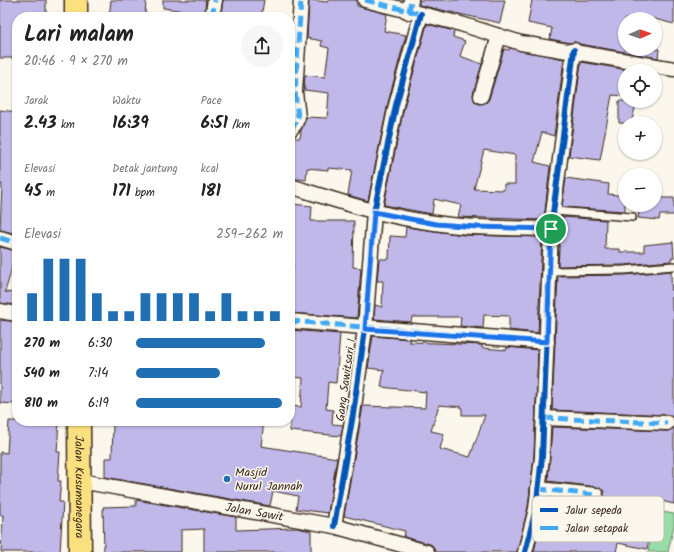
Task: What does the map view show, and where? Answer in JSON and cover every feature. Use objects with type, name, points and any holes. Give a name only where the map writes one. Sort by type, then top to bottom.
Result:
[{"type":"main road","points":[[76,0],[76,12]]},
{"type":"main road","name":"Jalan Kusumanegara","points":[[79,426],[80,552]]},
{"type":"street","points":[[213,12],[215,0]]},
{"type":"street","points":[[295,124],[298,117],[295,92],[301,0]]},
{"type":"street","points":[[365,0],[414,9],[521,43],[574,50],[674,69]]},
{"type":"street","name":"Gang Sawitsari I","points":[[334,526],[353,414],[365,329],[374,212],[414,9]]},
{"type":"street","points":[[481,96],[499,36]]},
{"type":"street","points":[[537,496],[544,418],[551,229],[574,50]]},
{"type":"street","points":[[295,188],[374,212],[436,224],[551,229]]},
{"type":"street","points":[[0,238],[12,242]]},
{"type":"street","points":[[0,311],[12,313]]},
{"type":"street","points":[[295,322],[365,329],[547,342]]},
{"type":"street","points":[[544,418],[667,423]]},
{"type":"street","name":"Jalan Sawit","points":[[80,480],[334,526],[427,552]]},
{"type":"street","points":[[538,489],[596,495]]},
{"type":"street","points":[[525,552],[532,525]]},
{"type":"lane","points":[[554,211],[632,218]]},
{"type":"lane","points":[[550,271],[624,270],[674,266]]},
{"type":"green space","points":[[664,512],[674,514],[674,525],[668,552],[648,552],[650,542],[664,542]]},
{"type":"building","points":[[0,0],[46,0],[46,12],[12,12],[12,58],[0,58]]},
{"type":"building","points":[[111,0],[146,0],[145,12],[110,12]]},
{"type":"building","points":[[163,0],[206,0],[205,12],[186,12],[163,8]]},
{"type":"building","points":[[223,0],[264,0],[262,12],[221,12]]},
{"type":"building","points":[[309,0],[328,2],[328,0],[357,0],[357,6],[387,14],[384,31],[406,35],[388,103],[368,201],[348,195],[352,170],[307,168],[306,180],[295,179],[295,138],[300,138],[306,117],[327,118],[329,93],[304,90],[305,75],[325,77],[329,48],[321,46],[322,41],[307,38]]},
{"type":"building","points":[[419,0],[505,0],[500,23],[419,5]]},
{"type":"building","points":[[532,0],[674,0],[674,24],[662,21],[662,12],[618,12],[618,51],[575,42],[570,43],[550,39],[552,28],[528,23]]},
{"type":"building","points":[[427,24],[454,31],[453,37],[465,41],[460,56],[482,64],[473,94],[475,102],[479,104],[487,102],[489,99],[504,49],[509,50],[510,48],[564,59],[554,136],[542,132],[534,162],[550,166],[544,220],[458,217],[461,205],[434,199],[432,214],[384,205],[404,107]],"holes":[[[484,150],[515,155],[515,184],[504,184],[504,190],[474,189]]]},
{"type":"building","points":[[647,56],[658,56],[658,58]]},
{"type":"building","points":[[581,62],[618,68],[618,95],[612,95],[600,160],[569,156]]},
{"type":"building","points":[[619,108],[635,108],[633,116],[619,116]]},
{"type":"building","points":[[0,110],[12,111],[12,233],[0,230],[2,184],[0,184]]},
{"type":"building","points":[[566,178],[609,184],[608,194],[618,195],[618,211],[562,207]]},
{"type":"building","points":[[662,198],[674,198],[674,215],[660,215],[659,220],[638,218],[639,212],[662,212]]},
{"type":"building","points":[[295,204],[312,206],[311,221],[354,221],[353,267],[361,268],[357,318],[295,313]]},
{"type":"building","points":[[561,217],[606,220],[605,249],[620,249],[620,252],[644,252],[644,245],[673,242],[674,258],[671,258],[671,261],[624,265],[558,266]]},
{"type":"building","points":[[406,227],[464,235],[542,237],[538,333],[509,330],[509,316],[484,315],[483,328],[460,326],[461,317],[412,317],[411,322],[374,319],[375,305],[382,307],[383,281],[377,281],[379,259],[389,259],[390,236],[405,237]]},
{"type":"building","points":[[0,247],[12,250],[12,268],[5,292],[12,293],[12,304],[0,303]]},
{"type":"building","points":[[671,271],[672,311],[674,311],[674,418],[667,415],[552,410],[558,276],[624,275]]},
{"type":"building","points":[[0,320],[12,321],[12,404],[0,403]]},
{"type":"building","points":[[295,330],[340,334],[336,383],[328,382],[326,409],[333,410],[332,424],[343,425],[341,436],[290,431],[290,426],[295,426],[295,406],[301,407],[303,378],[295,377]]},
{"type":"building","points":[[373,336],[410,339],[409,342],[482,345],[482,348],[507,350],[507,347],[538,350],[534,456],[528,507],[517,552],[435,552],[433,546],[430,544],[404,537],[405,531],[344,516],[363,406],[425,408],[426,392],[381,387],[384,370],[368,368]],"holes":[[[439,405],[462,407],[462,415],[485,415],[470,457],[440,449],[444,434],[431,431]]]},
{"type":"building","points":[[9,421],[12,421],[12,426],[59,426],[57,452],[60,452],[58,481],[61,481],[59,502],[63,502],[60,552],[1,552],[3,515],[0,515],[0,452],[7,453]]},
{"type":"building","points":[[113,426],[263,426],[261,446],[337,458],[328,513],[296,509],[298,496],[273,491],[270,506],[105,477],[105,458],[112,458]]},
{"type":"building","points":[[552,427],[667,431],[674,428],[674,504],[664,502],[664,496],[604,496],[604,491],[597,487],[548,481]]},
{"type":"building","points":[[136,500],[236,517],[236,530],[297,528],[311,531],[311,552],[204,552],[204,529],[181,530],[181,552],[104,552],[103,507],[136,506]]},
{"type":"building","points":[[536,542],[648,542],[647,549],[618,543],[616,552],[534,552]]},
{"type":"marked path","points":[[213,12],[215,0]]},
{"type":"marked path","points":[[295,92],[301,0]]},
{"type":"marked path","points":[[365,0],[421,14],[421,16]]},
{"type":"marked path","points":[[409,12],[411,0]]},
{"type":"marked path","points":[[295,92],[298,117],[295,124]]},
{"type":"marked path","points":[[0,238],[12,242]]},
{"type":"marked path","points":[[295,321],[547,342]]},
{"type":"marked path","points":[[544,418],[667,423]]},
{"type":"marked path","points":[[538,489],[596,495]]},
{"type":"cycle path","points":[[334,526],[353,414],[365,329],[374,212],[396,105],[421,14]]},
{"type":"cycle path","points":[[538,496],[542,457],[551,229],[574,50]]},
{"type":"cycle path","points":[[525,552],[532,525]]},
{"type":"place","name":"Masjid Nurul Jannah","points":[[227,479]]},
{"type":"route","points":[[374,212],[436,224],[551,229],[547,342],[365,329],[374,212]]}]
